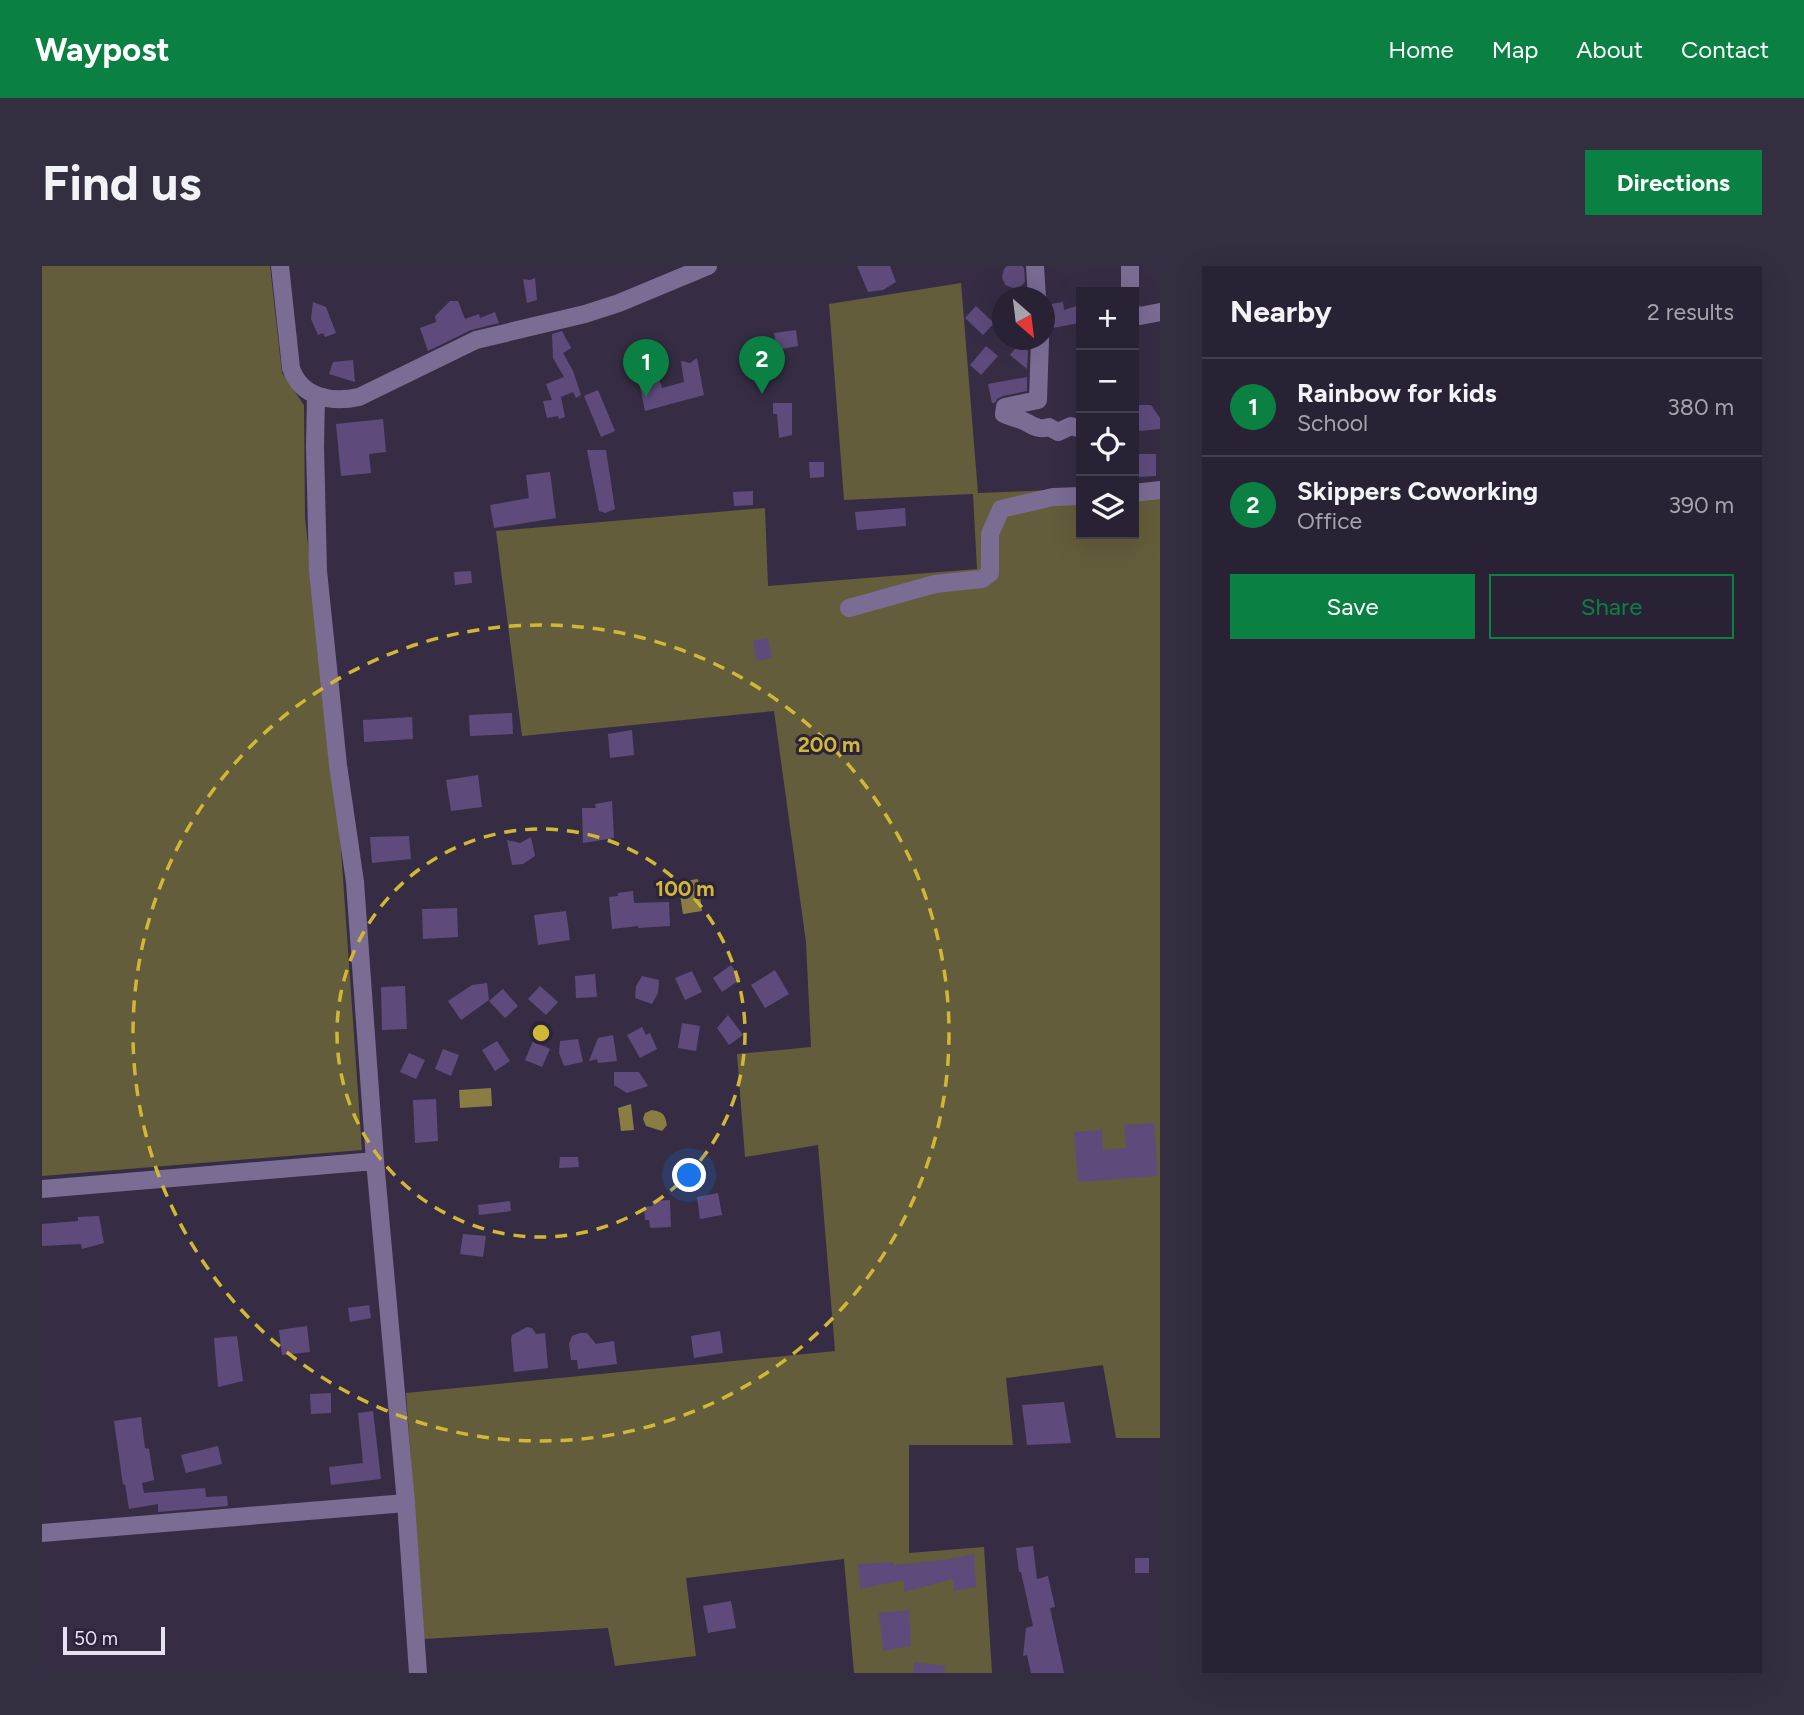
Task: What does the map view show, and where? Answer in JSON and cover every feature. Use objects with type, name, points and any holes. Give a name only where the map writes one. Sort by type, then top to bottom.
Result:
[{"type":"street","points":[[280,266],[291,368],[300,386],[316,396],[343,401],[359,397],[477,340],[596,311],[708,266]]},
{"type":"street","points":[[1035,266],[1036,287]]},
{"type":"street","points":[[1130,266],[1130,287]]},
{"type":"street","points":[[1139,316],[1160,312]]},
{"type":"street","points":[[1040,350],[1038,400],[1005,407],[1004,414],[1035,428],[1049,427],[1058,432],[1071,426],[1076,428]]},
{"type":"street","points":[[316,396],[318,571],[338,765],[355,882],[375,1161],[406,1503],[418,1673]]},
{"type":"street","points":[[1139,492],[1160,490]]},
{"type":"street","points":[[849,608],[935,584],[982,579],[990,573],[990,534],[1001,509],[1054,497],[1076,496]]},
{"type":"street","points":[[42,1189],[375,1161]]},
{"type":"street","points":[[42,1533],[406,1503]]},
{"type":"shaded area","points":[[42,266],[270,266],[282,373],[304,405],[305,518],[339,821],[362,1150],[42,1176]]},
{"type":"shaded area","points":[[961,283],[978,493],[1076,489],[1076,539],[1139,539],[1139,486],[1160,485],[1160,1438],[1116,1438],[1103,1365],[1006,1378],[1013,1445],[909,1445],[909,1553],[984,1547],[992,1673],[854,1673],[844,1559],[686,1578],[696,1656],[615,1666],[608,1628],[424,1639],[406,1393],[835,1351],[818,1145],[745,1157],[737,1054],[811,1047],[806,942],[774,711],[522,736],[496,531],[765,508],[768,586],[977,569],[973,494],[844,500],[829,304]]},
{"type":"shaded area","points":[[698,879],[702,911],[683,914],[678,882]]},
{"type":"shaded area","points":[[491,1088],[492,1106],[460,1108],[459,1090]]},
{"type":"shaded area","points":[[631,1104],[634,1130],[621,1131],[618,1108]]},
{"type":"shaded area","points":[[652,1110],[664,1116],[667,1125],[662,1131],[646,1126],[643,1119],[645,1113]]},
{"type":"building","points":[[857,266],[890,266],[896,282],[883,290],[868,292]]},
{"type":"building","points":[[1007,266],[1022,266],[1025,282],[1017,287],[1005,285],[1002,277]]},
{"type":"building","points":[[535,278],[537,300],[527,303],[523,279]]},
{"type":"building","points":[[450,301],[458,301],[465,319],[479,314],[480,318],[495,312],[499,323],[471,330],[428,351],[420,328],[436,322],[435,316]]},
{"type":"building","points":[[313,302],[326,307],[336,333],[325,337],[323,333],[318,335],[311,319]]},
{"type":"building","points":[[1063,302],[1064,310],[1076,306],[1076,324],[1055,328],[1055,303]]},
{"type":"building","points":[[976,306],[992,321],[992,325],[983,335],[965,318]]},
{"type":"building","points":[[796,330],[798,346],[777,350],[774,333]]},
{"type":"building","points":[[562,331],[571,348],[563,353],[573,371],[581,395],[576,398],[573,392],[561,397],[565,417],[547,418],[543,401],[552,400],[546,384],[564,377],[553,358],[552,334]]},
{"type":"building","points":[[986,346],[998,356],[981,375],[970,365]]},
{"type":"building","points":[[1014,350],[1028,351],[1027,369],[1010,355]]},
{"type":"building","points":[[697,358],[704,395],[645,411],[637,372],[649,373],[656,368],[662,388],[684,382],[681,361],[690,363]]},
{"type":"building","points":[[353,360],[355,382],[329,374],[333,362]]},
{"type":"building","points":[[1027,377],[1027,391],[1003,396],[992,403],[988,384]]},
{"type":"building","points":[[598,390],[615,431],[601,437],[584,396]]},
{"type":"building","points":[[773,403],[792,403],[792,435],[779,438]]},
{"type":"building","points":[[1139,405],[1151,405],[1160,418],[1160,429],[1140,431]]},
{"type":"building","points":[[383,419],[386,452],[369,454],[371,473],[341,476],[336,424]]},
{"type":"building","points":[[587,450],[606,450],[615,509],[605,513],[599,511]]},
{"type":"building","points":[[1139,454],[1156,454],[1156,476],[1139,476]]},
{"type":"building","points":[[809,462],[824,462],[824,477],[810,478]]},
{"type":"building","points":[[550,472],[556,518],[494,528],[490,505],[529,498],[526,475]]},
{"type":"building","points":[[753,491],[753,505],[734,506],[733,492]]},
{"type":"building","points":[[905,508],[906,526],[857,530],[855,512]]},
{"type":"building","points":[[471,571],[472,583],[455,585],[454,572]]},
{"type":"building","points":[[768,638],[772,658],[757,661],[753,641]]},
{"type":"building","points":[[512,713],[513,734],[470,736],[469,715]]},
{"type":"building","points":[[412,717],[413,739],[364,742],[363,720]]},
{"type":"building","points":[[632,730],[634,755],[610,758],[608,734]]},
{"type":"building","points":[[478,775],[482,807],[451,811],[446,780]]},
{"type":"building","points":[[612,801],[614,838],[583,843],[582,808],[596,808],[595,804]]},
{"type":"building","points":[[409,836],[411,859],[372,863],[370,837]]},
{"type":"building","points":[[531,837],[535,856],[523,864],[512,865],[507,840],[520,843]]},
{"type":"building","points":[[633,891],[634,903],[669,902],[670,926],[612,929],[609,897]]},
{"type":"building","points":[[457,908],[458,937],[423,939],[422,909]]},
{"type":"building","points":[[566,911],[570,940],[538,945],[534,915]]},
{"type":"building","points":[[731,965],[741,979],[722,992],[713,978]]},
{"type":"building","points":[[775,970],[789,994],[765,1008],[751,985]]},
{"type":"building","points":[[692,971],[702,992],[685,1000],[675,978]]},
{"type":"building","points":[[595,974],[597,997],[576,998],[575,976]]},
{"type":"building","points":[[642,976],[659,980],[658,993],[652,1004],[635,998],[636,986]]},
{"type":"building","points":[[487,983],[489,1000],[461,1020],[448,1001],[472,985]]},
{"type":"building","points":[[405,986],[407,1029],[382,1030],[381,987]]},
{"type":"building","points":[[540,986],[558,1002],[546,1015],[528,999]]},
{"type":"building","points":[[503,989],[518,1006],[505,1018],[489,1001]]},
{"type":"building","points":[[728,1015],[743,1035],[729,1045],[717,1028]]},
{"type":"building","points":[[682,1023],[700,1026],[696,1051],[678,1048]]},
{"type":"building","points":[[642,1027],[646,1035],[650,1033],[657,1049],[640,1058],[627,1035]]},
{"type":"building","points":[[613,1035],[617,1061],[589,1061],[598,1038]]},
{"type":"building","points":[[578,1039],[583,1062],[564,1066],[559,1053],[560,1041]]},
{"type":"building","points":[[497,1041],[510,1061],[495,1071],[482,1050]]},
{"type":"building","points":[[533,1041],[550,1049],[542,1067],[525,1060]]},
{"type":"building","points":[[443,1049],[459,1055],[451,1076],[435,1069]]},
{"type":"building","points":[[409,1053],[425,1060],[416,1079],[400,1072]]},
{"type":"building","points":[[614,1072],[639,1072],[648,1086],[627,1093],[614,1085]]},
{"type":"building","points":[[436,1099],[438,1141],[415,1143],[413,1100]]},
{"type":"building","points":[[1154,1123],[1158,1176],[1078,1182],[1074,1132],[1102,1130],[1103,1150],[1126,1148],[1124,1125]]},
{"type":"building","points":[[560,1157],[578,1157],[579,1167],[559,1168]]},
{"type":"building","points":[[718,1193],[722,1215],[700,1219],[697,1197]]},
{"type":"building","points":[[670,1200],[671,1227],[650,1228],[649,1220],[645,1220],[644,1207],[653,1206],[652,1201]]},
{"type":"building","points":[[510,1201],[511,1211],[479,1215],[478,1205]]},
{"type":"building","points":[[99,1216],[104,1243],[82,1249],[81,1244],[42,1246],[42,1224]]},
{"type":"building","points":[[463,1234],[486,1236],[483,1257],[460,1254]]},
{"type":"building","points":[[369,1305],[371,1318],[350,1322],[348,1308]]},
{"type":"building","points":[[307,1326],[310,1352],[282,1355],[279,1330]]},
{"type":"building","points":[[527,1327],[532,1328],[536,1334],[545,1333],[548,1368],[514,1372],[512,1335]]},
{"type":"building","points":[[720,1331],[723,1353],[694,1358],[691,1336]]},
{"type":"building","points":[[587,1333],[596,1344],[614,1341],[617,1364],[578,1369],[577,1360],[571,1360],[569,1344],[572,1336]]},
{"type":"building","points":[[237,1336],[243,1381],[218,1387],[214,1338]]},
{"type":"building","points":[[331,1393],[331,1413],[311,1414],[310,1394]]},
{"type":"building","points":[[1064,1402],[1071,1443],[1027,1445],[1022,1405]]},
{"type":"building","points":[[373,1411],[381,1479],[331,1485],[329,1467],[363,1463],[358,1413]]},
{"type":"building","points":[[141,1417],[145,1448],[149,1449],[154,1480],[142,1483],[144,1493],[205,1488],[206,1497],[227,1496],[228,1506],[158,1512],[158,1504],[129,1509],[114,1421]]},
{"type":"building","points":[[218,1446],[222,1464],[186,1473],[181,1455]]},
{"type":"building","points":[[1033,1546],[1037,1579],[1048,1576],[1055,1607],[1050,1608],[1064,1673],[1031,1673],[1027,1655],[1023,1656],[1026,1628],[1033,1626],[1019,1572],[1016,1548]]},
{"type":"building","points":[[974,1554],[976,1587],[954,1591],[953,1579],[904,1592],[904,1580],[860,1589],[858,1564],[894,1562],[894,1565]]},
{"type":"building","points":[[1135,1558],[1149,1558],[1149,1573],[1135,1573]]},
{"type":"building","points":[[731,1601],[736,1628],[708,1633],[703,1606]]},
{"type":"building","points":[[909,1610],[911,1646],[883,1651],[879,1613]]},
{"type":"building","points":[[914,1662],[945,1666],[944,1673],[913,1673]]},
{"type":"place","name":"Skippers Coworking","points":[[762,394]]},
{"type":"place","name":"Rainbow for kids","points":[[646,397]]}]
